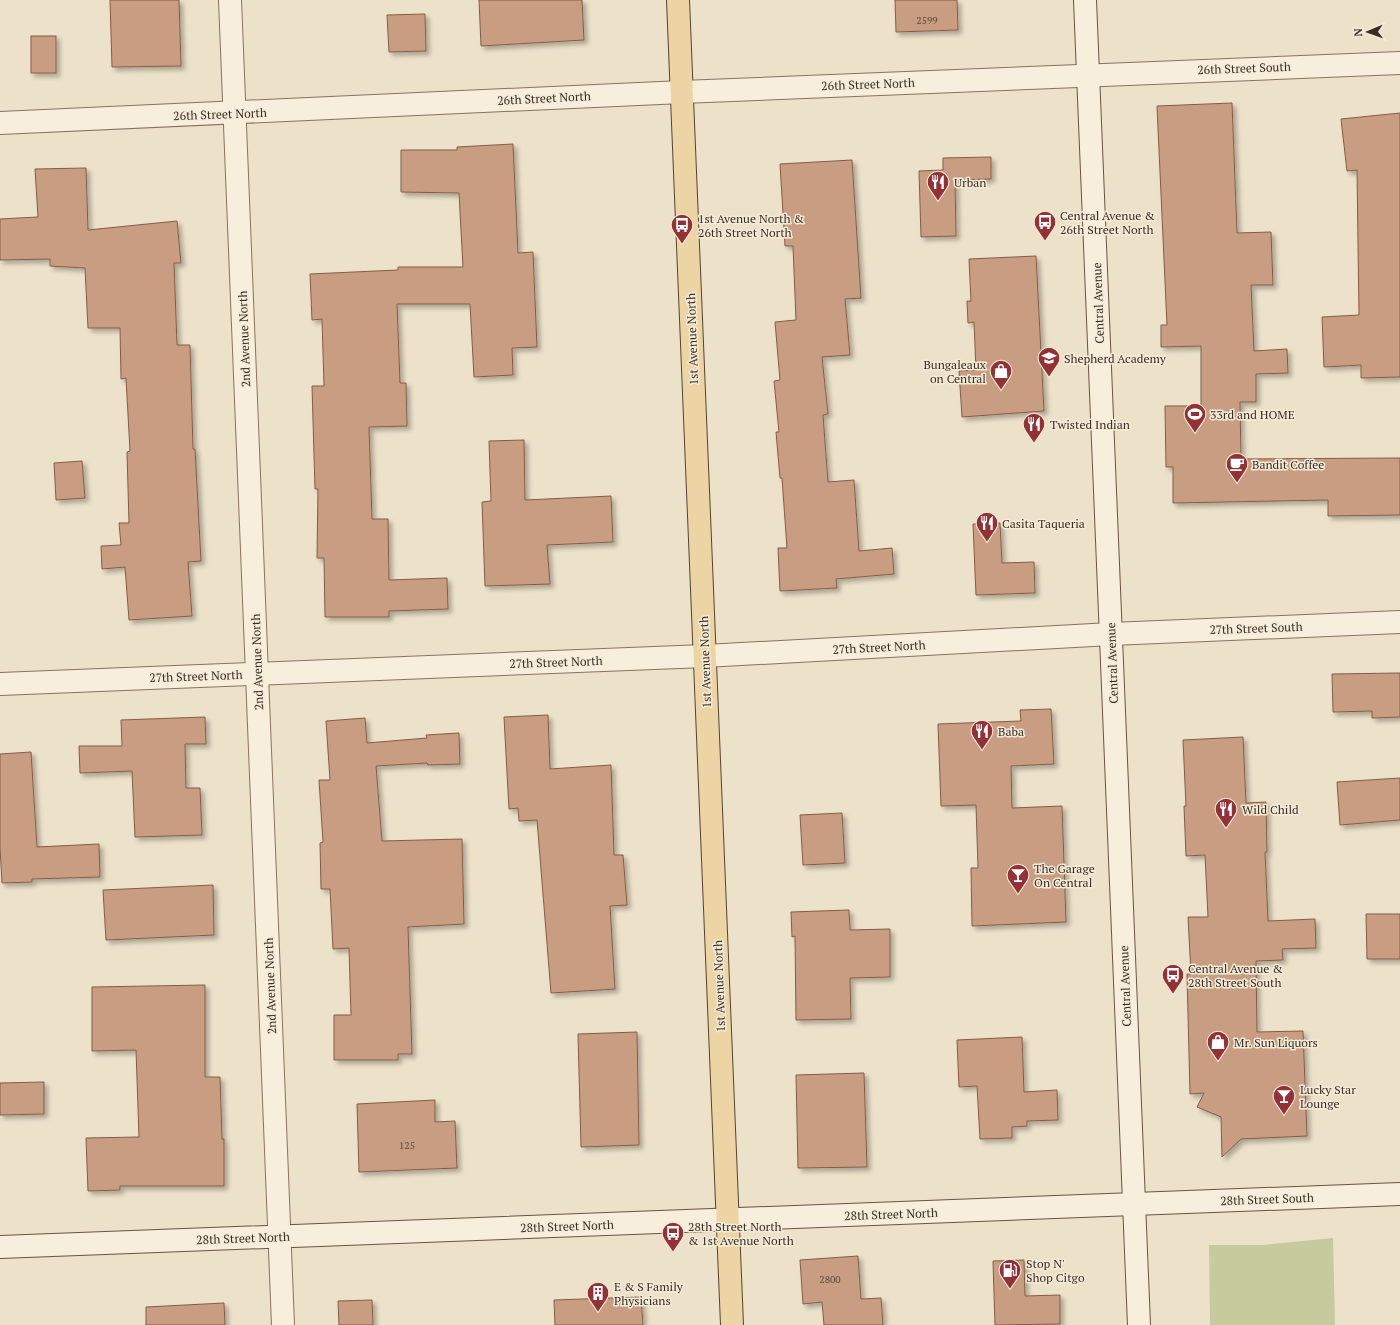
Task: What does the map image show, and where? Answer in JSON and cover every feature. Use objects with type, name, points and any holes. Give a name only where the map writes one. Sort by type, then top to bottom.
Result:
[{"type":"main road","name":"1st Avenue North","points":[[678,0],[732,1325]]},
{"type":"street","name":"2nd Avenue North","points":[[230,0],[283,1325]]},
{"type":"street","name":"Central Avenue","points":[[1086,0],[1139,1325]]},
{"type":"street","name":"26th Street South","points":[[1088,75],[1400,63]]},
{"type":"street","name":"26th Street North","points":[[0,123],[234,114],[682,92],[1088,75]]},
{"type":"street","name":"27th Street South","points":[[1111,634],[1400,622]]},
{"type":"street","name":"27th Street North","points":[[0,684],[705,656],[1111,634]]},
{"type":"street","name":"28th Street South","points":[[1134,1204],[1400,1194]]},
{"type":"street","name":"28th Street North","points":[[0,1247],[1134,1204]]},
{"type":"green space","points":[[1333,1238],[1335,1325],[1210,1325],[1209,1245],[1262,1245]]},
{"type":"building","points":[[110,0],[179,0],[181,66],[112,67]]},
{"type":"building","points":[[479,0],[582,0],[584,40],[481,46]]},
{"type":"building","points":[[895,0],[957,0],[958,30],[896,32]]},
{"type":"building","points":[[425,14],[426,51],[389,52],[387,15]]},
{"type":"building","points":[[31,36],[56,36],[56,73],[31,73]]},
{"type":"building","points":[[1232,103],[1237,233],[1271,232],[1273,285],[1251,285],[1254,351],[1287,349],[1288,373],[1256,374],[1256,402],[1240,402],[1241,459],[1400,458],[1400,515],[1328,516],[1328,500],[1173,503],[1173,467],[1166,467],[1165,406],[1201,406],[1201,346],[1161,347],[1161,325],[1167,325],[1157,106]]},
{"type":"building","points":[[1400,113],[1400,377],[1361,378],[1361,365],[1324,367],[1322,317],[1359,315],[1357,170],[1347,171],[1341,119]]},
{"type":"building","points":[[513,144],[518,253],[533,252],[537,347],[512,348],[513,375],[474,377],[470,304],[397,304],[400,383],[406,383],[407,426],[369,427],[372,519],[388,519],[389,580],[447,578],[448,609],[389,611],[389,617],[325,617],[324,558],[317,558],[318,489],[315,489],[312,386],[324,386],[322,319],[312,320],[310,274],[398,270],[398,267],[463,267],[459,193],[401,192],[401,150],[457,150],[457,147]]},
{"type":"building","points":[[991,157],[991,179],[955,180],[956,236],[921,237],[919,171],[943,170],[943,158]]},
{"type":"building","points":[[852,160],[861,298],[845,299],[850,355],[822,357],[828,414],[823,415],[828,482],[854,480],[859,551],[892,548],[894,574],[836,579],[837,588],[780,591],[778,548],[787,548],[782,478],[780,478],[776,432],[779,432],[774,381],[780,380],[775,322],[796,320],[793,246],[785,246],[780,164]]},
{"type":"building","points":[[86,168],[88,230],[177,221],[181,263],[174,263],[177,345],[190,345],[193,449],[195,449],[201,561],[188,562],[192,616],[129,620],[125,567],[102,569],[101,546],[121,545],[119,523],[129,523],[127,452],[130,451],[126,378],[121,379],[120,328],[88,328],[85,268],[50,266],[50,259],[0,260],[0,219],[38,217],[35,169]]},
{"type":"building","points":[[1036,256],[1044,411],[962,417],[959,371],[976,370],[974,322],[968,323],[967,301],[971,301],[969,259]]},
{"type":"building","points":[[524,440],[525,500],[611,496],[613,542],[547,545],[550,584],[485,586],[482,502],[491,501],[489,441]]},
{"type":"building","points":[[82,461],[85,498],[56,500],[54,463]]},
{"type":"building","name":"Casita Taqueria","points":[[1000,523],[1002,563],[1034,562],[1035,593],[976,595],[973,524]]},
{"type":"building","points":[[1400,673],[1400,717],[1372,718],[1372,711],[1333,712],[1332,674]]},
{"type":"building","points":[[1051,709],[1054,764],[1011,766],[1012,808],[1062,806],[1066,922],[972,926],[971,868],[978,868],[976,805],[941,806],[938,724],[1021,721],[1020,710]]},
{"type":"building","points":[[548,715],[550,769],[611,765],[614,855],[623,855],[627,905],[610,906],[615,989],[551,993],[537,820],[519,821],[518,808],[509,809],[504,717]]},
{"type":"building","points":[[205,717],[206,744],[185,744],[186,788],[200,788],[202,835],[135,837],[132,771],[80,773],[79,746],[122,746],[121,720]]},
{"type":"building","points":[[365,718],[367,743],[427,738],[426,735],[459,733],[460,764],[428,765],[427,763],[376,766],[382,841],[462,839],[464,924],[408,927],[412,1054],[398,1054],[398,1060],[334,1060],[334,1015],[351,1015],[349,948],[333,949],[330,889],[321,889],[320,843],[323,842],[319,780],[330,780],[326,721]]},
{"type":"building","points":[[1243,737],[1246,803],[1266,802],[1267,852],[1265,852],[1268,921],[1315,919],[1316,948],[1282,949],[1283,960],[1256,961],[1257,1032],[1303,1031],[1307,1136],[1241,1139],[1222,1157],[1221,1117],[1197,1107],[1204,1093],[1190,1094],[1187,974],[1191,974],[1188,917],[1208,917],[1205,855],[1186,856],[1184,806],[1186,806],[1183,740]]},
{"type":"building","points":[[31,752],[37,847],[99,844],[100,877],[32,879],[32,882],[2,883],[0,848],[0,754]]},
{"type":"building","points":[[1400,778],[1400,820],[1340,825],[1337,782]]},
{"type":"building","points":[[842,813],[845,863],[803,865],[800,815]]},
{"type":"building","points":[[213,885],[214,935],[106,940],[103,890]]},
{"type":"building","points":[[849,910],[850,930],[890,929],[890,977],[850,978],[851,1019],[796,1020],[795,936],[792,937],[791,912]]},
{"type":"building","points":[[1366,914],[1400,914],[1400,959],[1367,959]]},
{"type":"building","points":[[205,985],[205,1077],[220,1077],[222,1139],[224,1139],[224,1186],[120,1186],[120,1190],[88,1191],[86,1138],[139,1137],[136,1050],[92,1051],[92,987]]},
{"type":"building","points":[[637,1032],[639,1145],[581,1147],[578,1034]]},
{"type":"building","points":[[1022,1037],[1024,1092],[1057,1090],[1058,1120],[1027,1121],[1027,1126],[1012,1127],[1012,1138],[980,1139],[977,1086],[959,1087],[957,1040]]},
{"type":"building","points":[[864,1073],[867,1167],[798,1168],[796,1075]]},
{"type":"building","points":[[44,1082],[44,1114],[0,1115],[0,1083]]},
{"type":"building","points":[[435,1100],[435,1122],[455,1121],[457,1168],[359,1172],[357,1104]]},
{"type":"building","points":[[858,1256],[861,1299],[881,1298],[883,1325],[824,1325],[822,1302],[803,1304],[800,1260]]},
{"type":"building","name":"Stop N' Shop Citgo","points":[[1024,1260],[1025,1296],[1060,1295],[1060,1324],[995,1325],[993,1261]]},
{"type":"building","name":"E & S Family Physicians","points":[[641,1297],[643,1325],[555,1325],[554,1300]]},
{"type":"building","points":[[372,1300],[373,1325],[339,1325],[338,1301]]},
{"type":"building","points":[[224,1303],[225,1325],[146,1325],[146,1307]]},
{"type":"place","name":"Urban","points":[[938,202]]},
{"type":"place","name":"Central Avenue & 26th Street North","points":[[1045,242]]},
{"type":"place","name":"1st Avenue North & 26th Street North","points":[[682,244]]},
{"type":"place","name":"Shepherd Academy","points":[[1049,378]]},
{"type":"place","name":"Bungaleaux on Central","points":[[1001,390]]},
{"type":"place","name":"33rd and HOME","points":[[1195,434]]},
{"type":"place","name":"Twisted Indian","points":[[1034,444]]},
{"type":"place","name":"Bandit Coffee","points":[[1237,484]]},
{"type":"place","name":"Casita Taqueria","points":[[987,542]]},
{"type":"place","name":"Baba","points":[[982,750]]},
{"type":"place","name":"Wild Child","points":[[1226,828]]},
{"type":"place","name":"The Garage On Central","points":[[1018,894]]},
{"type":"place","name":"Central Avenue & 28th Street South","points":[[1173,994]]},
{"type":"place","name":"Mr. Sun Liquors","points":[[1218,1062]]},
{"type":"place","name":"Lucky Star Lounge","points":[[1284,1116]]},
{"type":"place","name":"28th Street North & 1st Avenue North","points":[[673,1252]]},
{"type":"place","name":"Stop N' Shop Citgo","points":[[1010,1290]]},
{"type":"place","name":"E & S Family Physicians","points":[[598,1312]]}]
